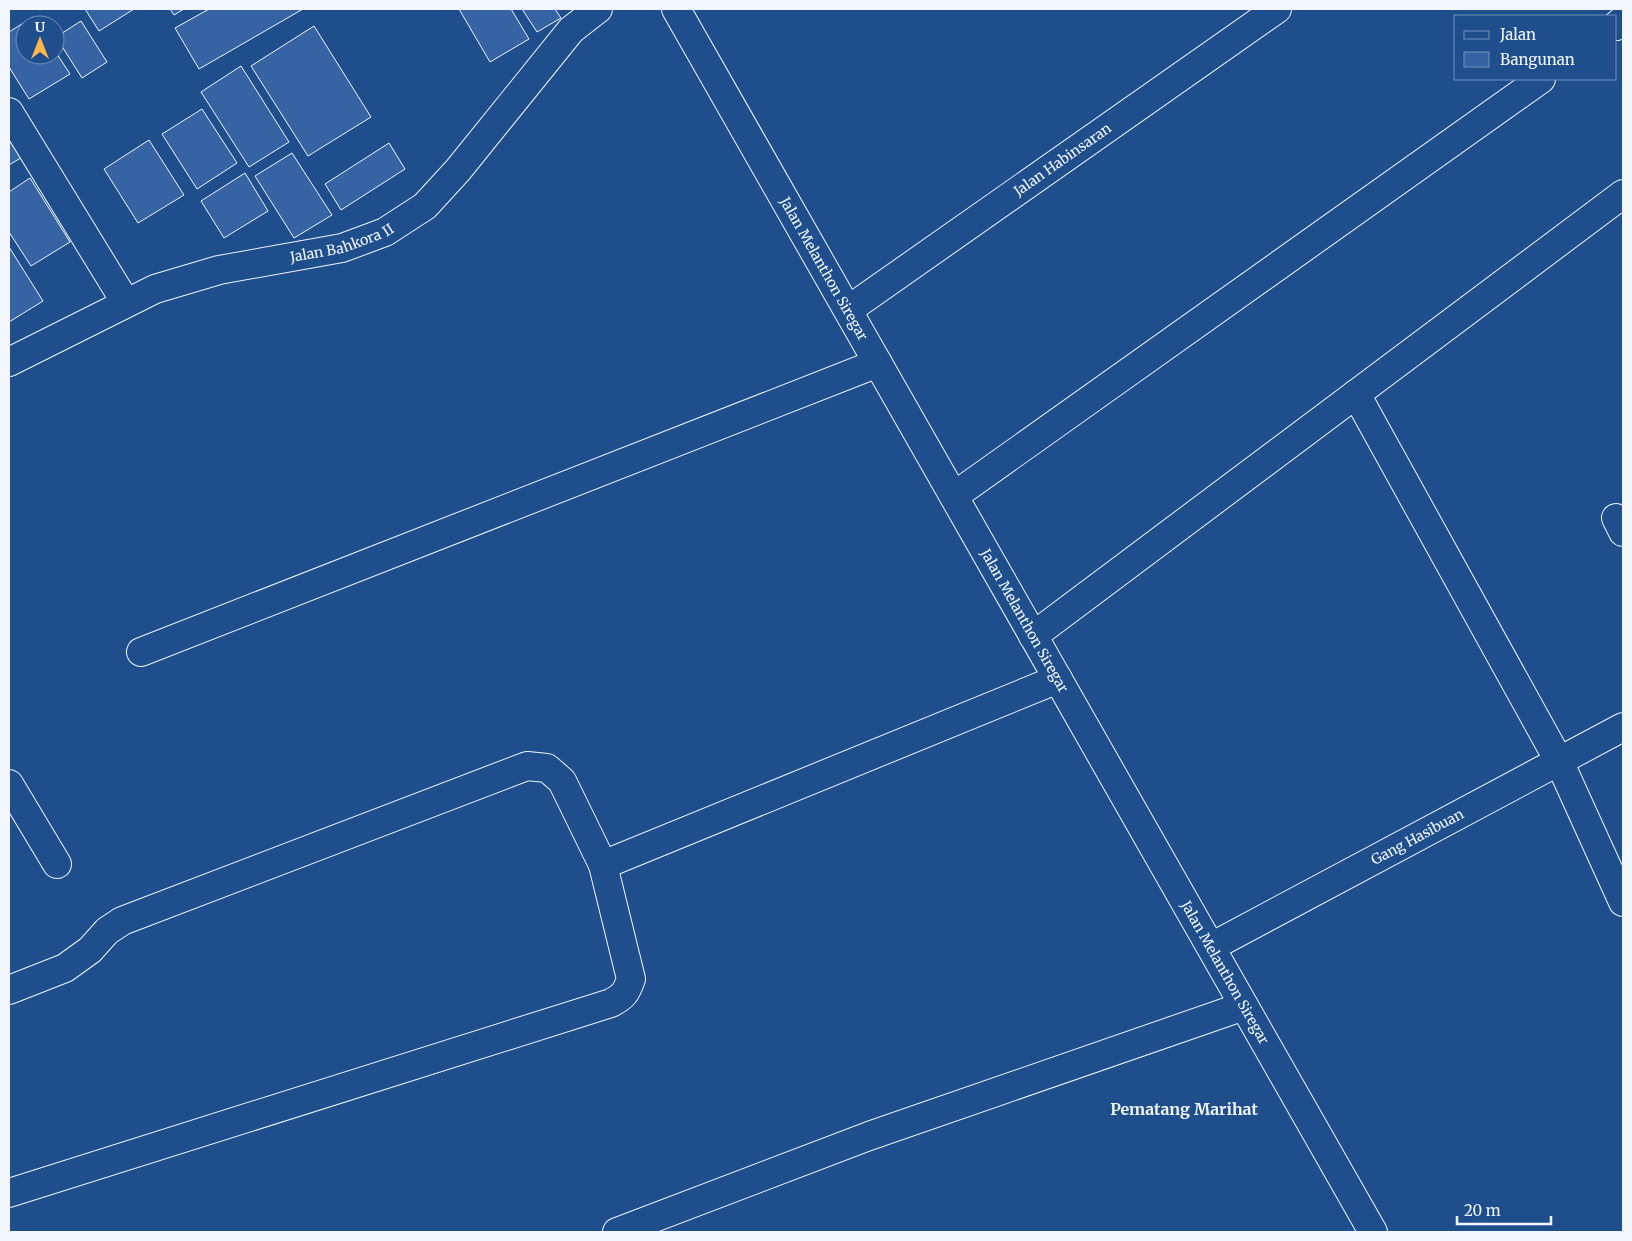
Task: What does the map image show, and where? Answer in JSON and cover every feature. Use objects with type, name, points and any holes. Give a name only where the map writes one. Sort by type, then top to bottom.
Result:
[{"type":"street","name":"Jalan Bahkora II","points":[[9,362],[156,289],[219,270],[342,248],[385,232],[425,206],[458,170],[571,30],[598,9]]},
{"type":"street","name":"Jalan Melanthon Siregar","points":[[676,9],[1373,1232]]},
{"type":"street","name":"Jalan Habinsaran","points":[[848,310],[1277,9]]},
{"type":"street","points":[[954,496],[1540,80]]},
{"type":"street","points":[[9,112],[126,303]]},
{"type":"street","points":[[1033,636],[1623,194]]},
{"type":"street","points":[[142,652],[878,363]]},
{"type":"street","points":[[1356,394],[1558,761],[1623,902]]},
{"type":"street","points":[[603,865],[1058,679]]},
{"type":"street","name":"Gang Hasibuan","points":[[1211,947],[1623,727]]},
{"type":"street","points":[[9,990],[65,968],[90,950],[107,931],[122,921],[527,766],[547,768],[562,781],[603,865],[631,979],[622,997],[610,1004],[9,1193]]},
{"type":"street","points":[[9,784],[57,864]]},
{"type":"street","points":[[617,1232],[870,1136],[1244,1006]]},
{"type":"building","points":[[85,9],[134,9],[99,31]]},
{"type":"building","points":[[170,9],[184,9],[174,15]]},
{"type":"building","points":[[209,9],[303,9],[199,69],[175,28]]},
{"type":"building","points":[[459,9],[511,9],[529,39],[490,62]]},
{"type":"building","points":[[522,9],[555,9],[561,18],[537,32]]},
{"type":"building","points":[[81,21],[107,62],[82,78],[65,51],[65,31]]},
{"type":"building","points":[[314,26],[371,117],[308,156],[251,66]]},
{"type":"building","points":[[15,28],[15,65],[64,65],[70,74],[29,99],[9,67],[9,32]]},
{"type":"building","points":[[241,66],[289,142],[249,167],[201,92]]},
{"type":"building","points":[[202,109],[237,163],[197,189],[162,134]]},
{"type":"building","points":[[9,132],[24,156],[9,165]]},
{"type":"building","points":[[149,140],[184,195],[138,223],[104,169]]},
{"type":"building","points":[[389,143],[405,169],[341,210],[325,184]]},
{"type":"building","points":[[292,153],[332,215],[294,238],[255,176]]},
{"type":"building","points":[[245,173],[268,211],[224,238],[201,201]]},
{"type":"building","points":[[30,178],[70,242],[31,266],[9,232],[9,192]]},
{"type":"building","points":[[9,247],[43,301],[9,322]]},
{"type":"district","name":"Pematang Marihat","points":[[1184,1109]]}]
